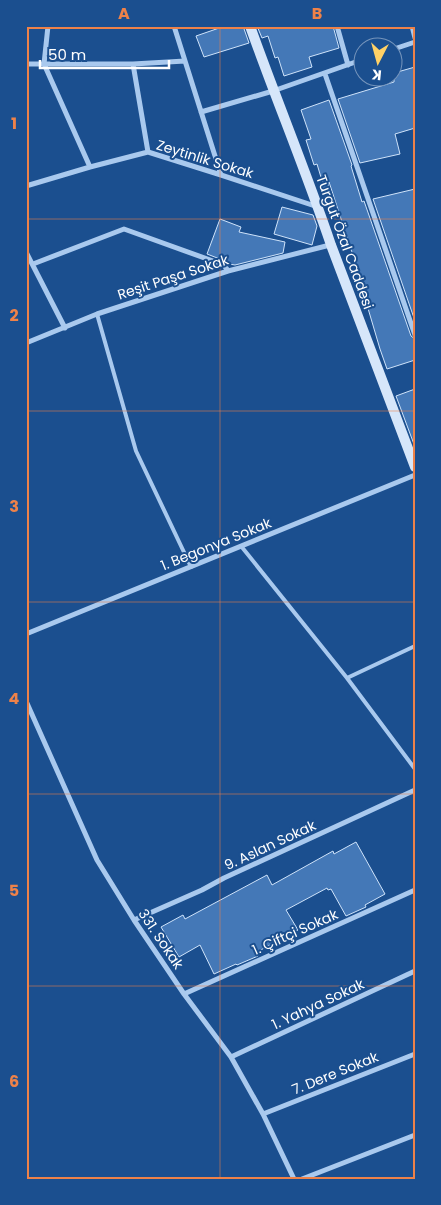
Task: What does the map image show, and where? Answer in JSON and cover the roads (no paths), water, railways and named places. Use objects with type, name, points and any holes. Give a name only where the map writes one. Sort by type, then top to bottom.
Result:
[{"type":"street","points":[[48,26],[44,64],[90,167]]},
{"type":"street","points":[[174,26],[221,175]]},
{"type":"street","name":"Turgut Özal Caddesi","points":[[250,26],[273,92],[415,467]]},
{"type":"street","points":[[337,26],[348,64]]},
{"type":"street","points":[[412,26],[415,38]]},
{"type":"street","points":[[26,64],[134,64],[185,61]]},
{"type":"street","points":[[201,112],[273,92],[354,62]]},
{"type":"street","points":[[134,64],[148,152]]},
{"type":"street","points":[[325,74],[415,336]]},
{"type":"street","name":"Zeytinlik Sokak","points":[[26,186],[148,152],[318,207]]},
{"type":"street","points":[[33,264],[124,229],[224,265],[228,271]]},
{"type":"street","name":"Reşit Paşa Sokak","points":[[26,343],[97,314],[228,271],[331,245]]},
{"type":"street","points":[[26,252],[65,328]]},
{"type":"street","name":"1. Begonya Sokak","points":[[26,634],[415,476]]},
{"type":"street","name":"331. Sokak","points":[[26,701],[97,860],[134,920],[184,994],[231,1057],[263,1114],[294,1179]]},
{"type":"street","name":"9. Aslan Sokak","points":[[134,920],[415,790]]},
{"type":"street","name":"1. Çiftçi Sokak","points":[[184,994],[415,890]]},
{"type":"street","name":"1. Yahya Sokak","points":[[231,1057],[415,971]]},
{"type":"street","name":"7. Dere Sokak","points":[[263,1114],[415,1054]]},
{"type":"street","points":[[302,1179],[415,1135]]},
{"type":"lane","points":[[97,314],[136,451],[191,566]]},
{"type":"lane","points":[[241,546],[347,678],[415,769]]},
{"type":"lane","points":[[347,678],[415,646]]}]
